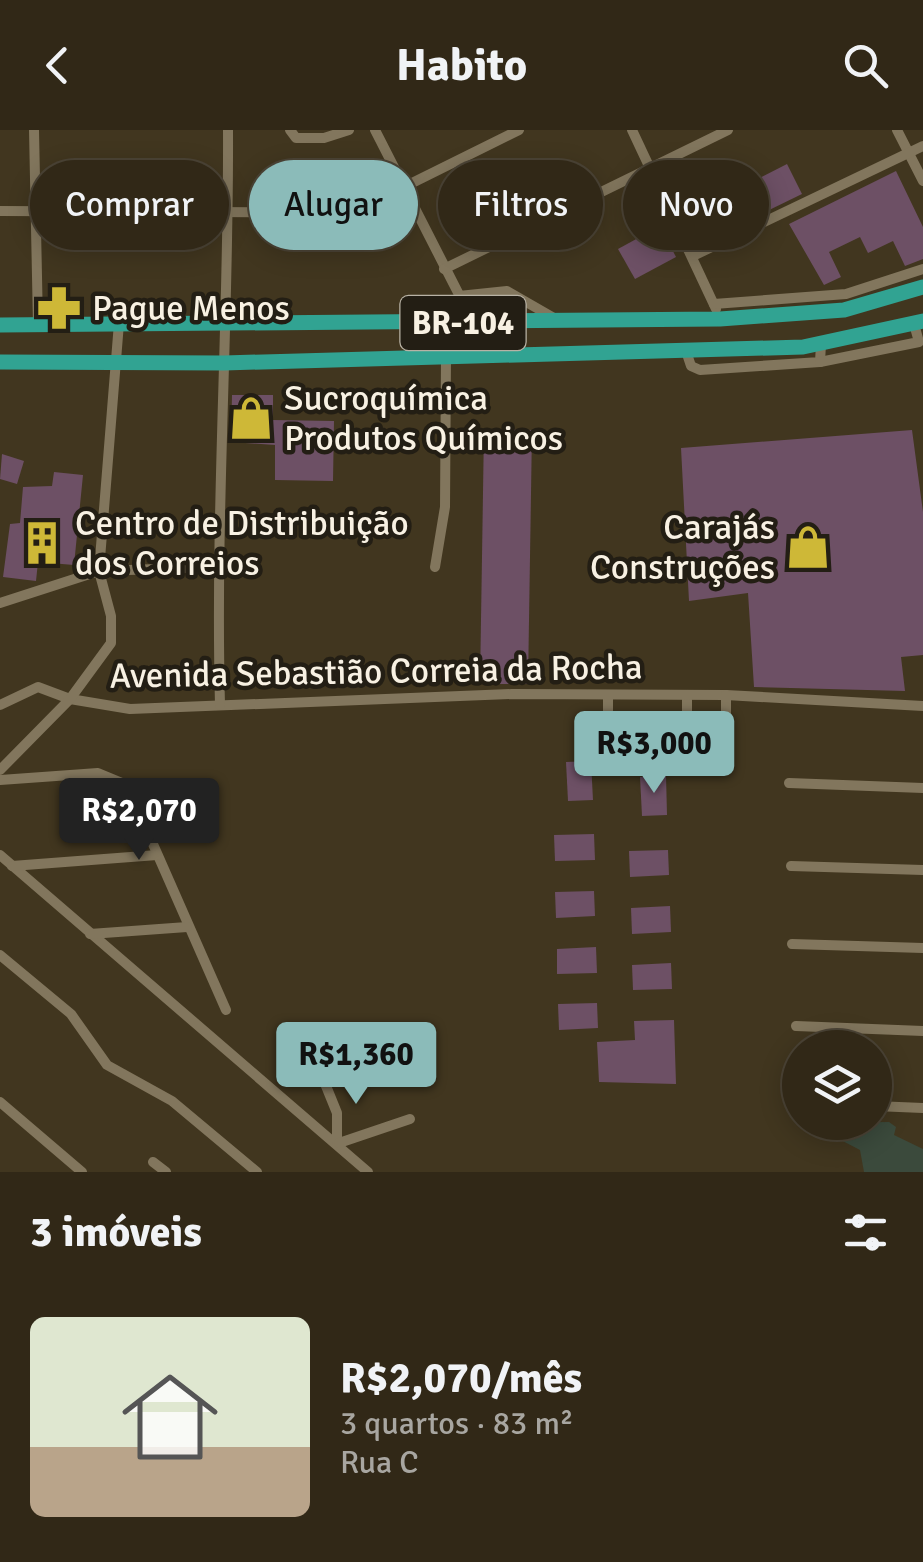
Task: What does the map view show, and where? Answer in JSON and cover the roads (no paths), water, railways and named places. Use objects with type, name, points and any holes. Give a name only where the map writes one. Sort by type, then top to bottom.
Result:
[{"type":"highway","name":"BR-104","points":[[0,325],[559,322],[717,311],[777,316],[844,310],[923,287]]},
{"type":"highway","name":"BR-104","points":[[0,362],[224,362],[686,350],[821,344],[919,322]]},
{"type":"street","points":[[34,130],[34,160]]},
{"type":"street","points":[[228,130],[228,160]]},
{"type":"street","points":[[290,130],[296,138],[324,138],[349,130]]},
{"type":"street","points":[[375,130],[390,160]]},
{"type":"street","points":[[418,180],[519,130]]},
{"type":"street","points":[[632,130],[646,160]]},
{"type":"street","points":[[670,160],[728,130]]},
{"type":"street","points":[[897,130],[923,181]]},
{"type":"street","points":[[695,255],[923,146]]},
{"type":"street","points":[[444,269],[623,183]]},
{"type":"street","points":[[0,210],[30,210]]},
{"type":"street","points":[[418,217],[474,323]]},
{"type":"street","points":[[36,250],[38,326]]},
{"type":"street","points":[[220,705],[216,567],[228,250]]},
{"type":"street","points":[[692,250],[717,311],[846,294],[923,269]]},
{"type":"street","points":[[459,296],[507,291],[559,322]]},
{"type":"street","points":[[777,316],[792,301]]},
{"type":"street","points":[[686,350],[691,366],[700,370],[820,362],[921,342],[919,322]]},
{"type":"street","points":[[0,770],[70,699],[111,643],[111,616],[98,571],[119,323]]},
{"type":"street","points":[[820,362],[821,344]]},
{"type":"street","points":[[435,568],[446,507],[446,356]]},
{"type":"street","points":[[0,602],[98,571],[216,567]]},
{"type":"street","name":"Avenida Sebastião Correia da Rocha","points":[[0,705],[38,687],[70,699],[130,709],[394,697],[687,695],[923,706]]},
{"type":"street","points":[[687,695],[687,716]]},
{"type":"street","points":[[726,695],[726,713]]},
{"type":"street","points":[[608,696],[608,722]]},
{"type":"street","points":[[0,780],[98,773],[128,785],[226,1010]]},
{"type":"street","points":[[789,784],[923,788]]},
{"type":"street","points":[[0,855],[338,1142],[368,1172]]},
{"type":"street","points":[[12,866],[158,855]]},
{"type":"street","points":[[792,866],[923,870]]},
{"type":"street","points":[[90,934],[187,926]]},
{"type":"street","points":[[792,944],[923,948]]},
{"type":"street","points":[[0,955],[71,1014],[107,1065],[172,1101],[257,1172]]},
{"type":"street","points":[[796,1026],[923,1031]]},
{"type":"street","points":[[324,1081],[337,1113],[338,1142]]},
{"type":"street","points":[[0,1102],[82,1172]]},
{"type":"street","points":[[892,1107],[923,1108]]},
{"type":"street","points":[[338,1142],[410,1120]]},
{"type":"street","points":[[154,1162],[166,1172]]},
{"type":"place","name":"Pague Menos","points":[[59,308]]},
{"type":"place","name":"Sucroquímica Produtos Químicos","points":[[251,418]]},
{"type":"place","name":"Centro de Distribuição dos Correios","points":[[42,543]]},
{"type":"place","name":"Carajás Construções","points":[[808,547]]}]
